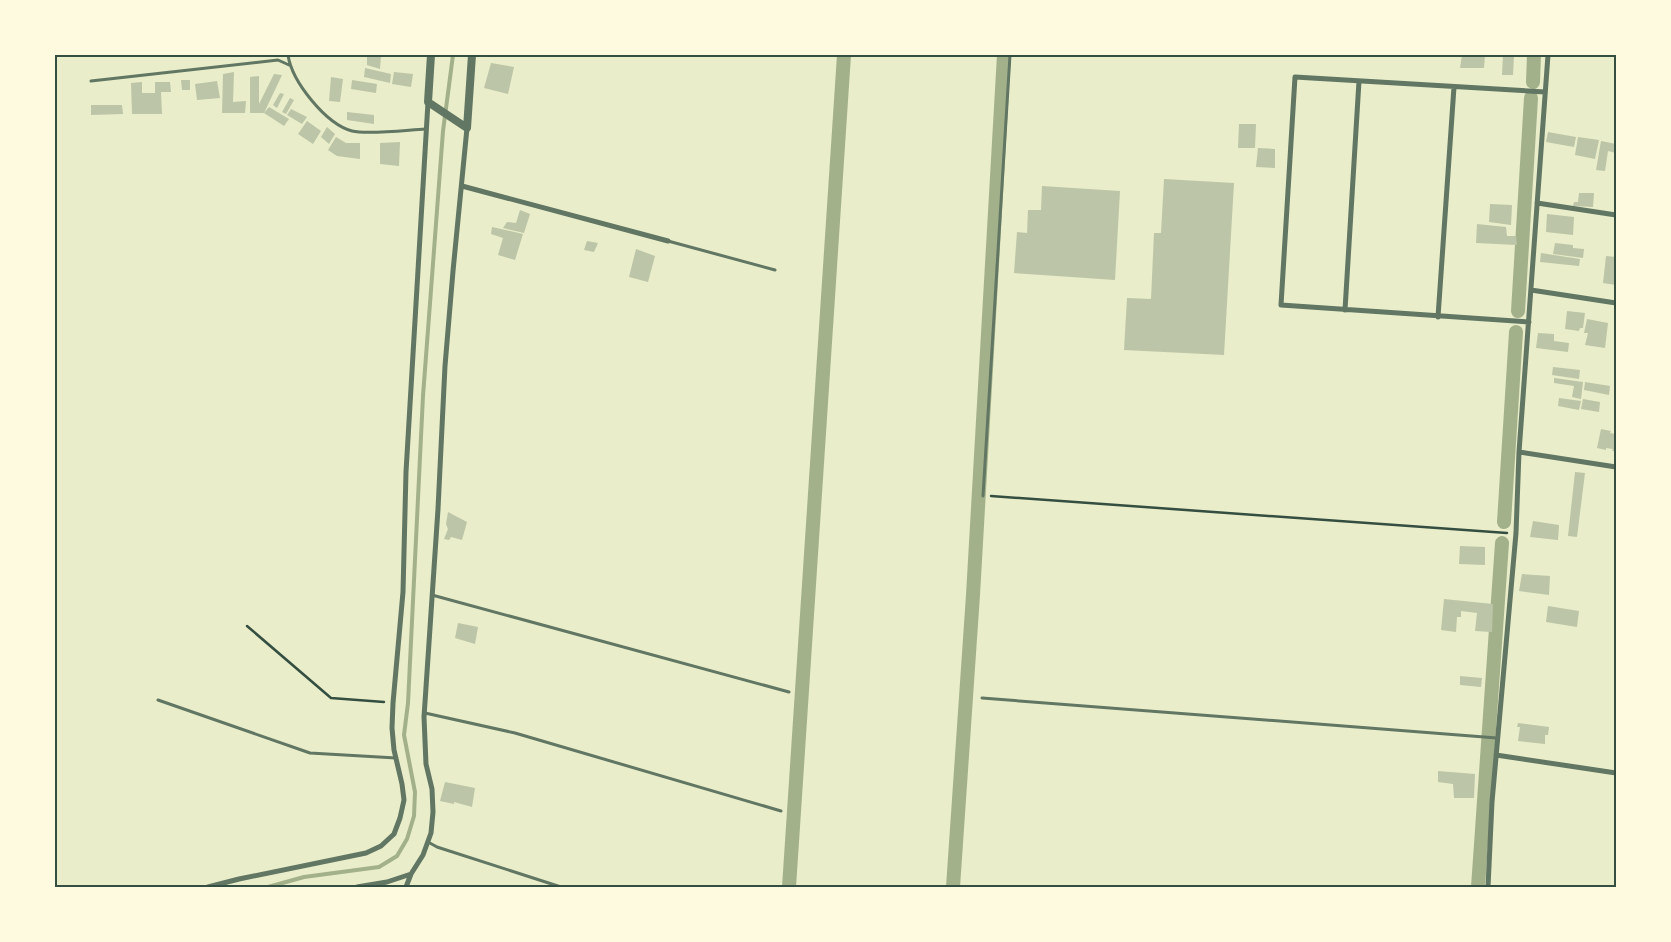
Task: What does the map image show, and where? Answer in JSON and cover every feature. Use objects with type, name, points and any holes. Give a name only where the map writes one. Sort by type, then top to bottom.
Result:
[{"type":"street","points":[[208,887],[366,852],[381,846],[394,834],[400,818],[404,800],[392,728],[393,703],[403,592],[406,472],[431,55]]},
{"type":"street","points":[[406,887],[428,842],[433,812],[432,789],[426,764],[424,712],[445,366],[472,55]]},
{"type":"street","points":[[1488,887],[1496,755],[1516,534],[1548,55]]},
{"type":"street","points":[[1529,322],[1281,305],[1295,77],[1545,92]]},
{"type":"street","points":[[1346,310],[1359,80]]},
{"type":"street","points":[[1438,317],[1454,87]]},
{"type":"street","points":[[428,102],[467,128]]},
{"type":"street","points":[[462,186],[668,241]]},
{"type":"street","points":[[1537,203],[1616,215]]},
{"type":"street","points":[[1531,290],[1616,303]]},
{"type":"street","points":[[1520,452],[1616,467]]},
{"type":"street","points":[[1496,755],[1616,773]]},
{"type":"street","points":[[357,887],[387,882],[411,874]]},
{"type":"lane","points":[[288,55],[289,65],[306,94],[339,126],[354,132],[426,129]]},
{"type":"lane","points":[[983,496],[1010,55]]},
{"type":"lane","points":[[90,81],[278,60],[289,65]]},
{"type":"lane","points":[[668,241],[775,270]]},
{"type":"lane","points":[[432,595],[789,692]]},
{"type":"lane","points":[[982,698],[1498,738]]},
{"type":"lane","points":[[158,700],[310,753],[396,758]]},
{"type":"lane","points":[[424,712],[515,733],[782,811]]},
{"type":"lane","points":[[428,842],[455,853],[561,887]]},
{"type":"path","points":[[983,496],[1516,534]]},
{"type":"path","points":[[247,626],[331,698],[393,703]]},
{"type":"building","points":[[367,55],[381,56],[380,69],[367,65]]},
{"type":"building","points":[[1462,55],[1485,55],[1484,68],[1460,68]]},
{"type":"building","points":[[1503,55],[1514,55],[1513,75],[1502,75]]},
{"type":"building","points":[[491,63],[514,67],[508,94],[484,88]]},
{"type":"building","points":[[365,68],[391,74],[390,83],[364,77]]},
{"type":"building","points":[[234,72],[233,102],[246,101],[245,113],[222,113],[223,74]]},
{"type":"building","points":[[394,72],[413,74],[411,87],[392,84]]},
{"type":"building","points":[[274,74],[282,75],[264,113],[250,113],[250,77],[259,76],[259,104]]},
{"type":"building","points":[[331,77],[343,79],[340,102],[329,101]]},
{"type":"building","points":[[181,80],[190,80],[190,90],[182,90]]},
{"type":"building","points":[[352,80],[377,84],[376,93],[351,89]]},
{"type":"building","points":[[217,81],[220,98],[197,100],[195,84]]},
{"type":"building","points":[[142,82],[142,93],[155,93],[155,82],[170,82],[171,92],[161,92],[162,114],[132,114],[131,83]]},
{"type":"building","points":[[280,93],[284,94],[277,108],[273,105]]},
{"type":"building","points":[[290,98],[294,100],[286,114],[282,112]]},
{"type":"building","points":[[91,105],[122,105],[123,114],[91,115]]},
{"type":"building","points":[[269,107],[289,119],[284,126],[264,113]]},
{"type":"building","points":[[291,109],[307,117],[302,124],[287,115]]},
{"type":"building","points":[[347,112],[374,115],[374,124],[347,120]]},
{"type":"building","points":[[307,121],[321,131],[313,144],[298,134]]},
{"type":"building","points":[[1239,124],[1256,124],[1255,148],[1238,148]]},
{"type":"building","points":[[327,127],[335,134],[329,144],[321,137]]},
{"type":"building","points":[[1548,132],[1576,137],[1574,147],[1546,142]]},
{"type":"building","points":[[336,137],[346,143],[360,143],[360,159],[337,156],[328,150]]},
{"type":"building","points":[[1578,137],[1599,140],[1595,159],[1575,155]]},
{"type":"building","points":[[1601,141],[1616,144],[1616,153],[1608,151],[1605,171],[1596,170]]},
{"type":"building","points":[[400,142],[399,166],[380,164],[380,143]]},
{"type":"building","points":[[1258,148],[1275,149],[1275,168],[1256,167]]},
{"type":"building","points":[[1164,179],[1234,183],[1224,355],[1124,350],[1127,298],[1151,299],[1154,233],[1161,233]]},
{"type":"building","points":[[1042,186],[1120,191],[1115,280],[1014,273],[1017,232],[1027,233],[1028,210],[1041,210]]},
{"type":"building","points":[[1579,193],[1594,193],[1593,207],[1573,206],[1574,202],[1578,202]]},
{"type":"building","points":[[1490,204],[1512,205],[1511,225],[1489,222]]},
{"type":"building","points":[[520,210],[530,214],[524,233],[503,228],[507,222],[516,223]]},
{"type":"building","points":[[1547,214],[1574,217],[1573,235],[1546,232]]},
{"type":"building","points":[[1477,224],[1506,227],[1507,236],[1516,236],[1517,245],[1476,243]]},
{"type":"building","points":[[492,227],[523,234],[515,260],[498,255],[503,238],[491,234]]},
{"type":"building","points":[[587,241],[598,243],[594,252],[584,250]]},
{"type":"building","points":[[1555,243],[1573,245],[1573,248],[1584,249],[1583,258],[1553,254]]},
{"type":"building","points":[[636,249],[655,256],[648,282],[629,277]]},
{"type":"building","points":[[1541,253],[1580,259],[1579,266],[1540,262]]},
{"type":"building","points":[[1606,256],[1616,257],[1616,285],[1603,283]]},
{"type":"building","points":[[1567,311],[1585,313],[1583,328],[1580,328],[1579,331],[1565,329]]},
{"type":"building","points":[[1587,319],[1608,323],[1605,348],[1585,345],[1588,333],[1584,333]]},
{"type":"building","points":[[1538,333],[1554,334],[1554,341],[1569,343],[1568,352],[1536,348]]},
{"type":"building","points":[[1553,367],[1580,370],[1579,379],[1552,375]]},
{"type":"building","points":[[1554,378],[1583,382],[1581,399],[1572,397],[1574,386],[1554,383]]},
{"type":"building","points":[[1585,382],[1610,386],[1609,395],[1584,390]]},
{"type":"building","points":[[1559,398],[1581,401],[1579,410],[1558,406]]},
{"type":"building","points":[[1583,399],[1600,402],[1599,412],[1581,409]]},
{"type":"building","points":[[1601,429],[1616,434],[1616,451],[1612,451],[1613,449],[1597,448]]},
{"type":"building","points":[[1575,472],[1585,473],[1577,537],[1568,536]]},
{"type":"building","points":[[448,512],[467,522],[462,540],[451,537],[449,540],[444,539],[448,529],[446,524]]},
{"type":"building","points":[[1533,521],[1559,525],[1558,540],[1530,537]]},
{"type":"building","points":[[1460,546],[1485,547],[1485,565],[1459,564]]},
{"type":"building","points":[[1522,574],[1550,576],[1549,595],[1519,591]]},
{"type":"building","points":[[1444,599],[1493,604],[1492,632],[1475,631],[1477,613],[1461,611],[1461,617],[1457,617],[1456,632],[1441,630]]},
{"type":"building","points":[[1548,606],[1579,611],[1577,627],[1546,622]]},
{"type":"building","points":[[458,623],[478,627],[475,644],[455,638]]},
{"type":"building","points":[[1460,676],[1482,678],[1481,687],[1460,685]]},
{"type":"building","points":[[1518,723],[1549,727],[1548,735],[1545,735],[1545,744],[1518,741],[1520,727],[1517,727]]},
{"type":"building","points":[[1438,771],[1475,774],[1474,798],[1454,798],[1453,784],[1438,782]]},
{"type":"building","points":[[445,782],[475,788],[472,807],[454,802],[454,804],[440,801]]},
{"type":"waterway","points":[[268,887],[304,877],[379,867],[397,856],[407,839],[414,816],[415,792],[404,735],[408,703],[423,396],[443,131],[453,55]]},
{"type":"waterway","points":[[789,887],[844,55]]},
{"type":"waterway","points":[[953,887],[973,595],[1004,55]]},
{"type":"waterway","points":[[1533,82],[1534,55]]},
{"type":"waterway","points":[[1518,311],[1531,98]]},
{"type":"waterway","points":[[1504,522],[1516,332]]},
{"type":"waterway","points":[[1478,887],[1502,543]]}]
